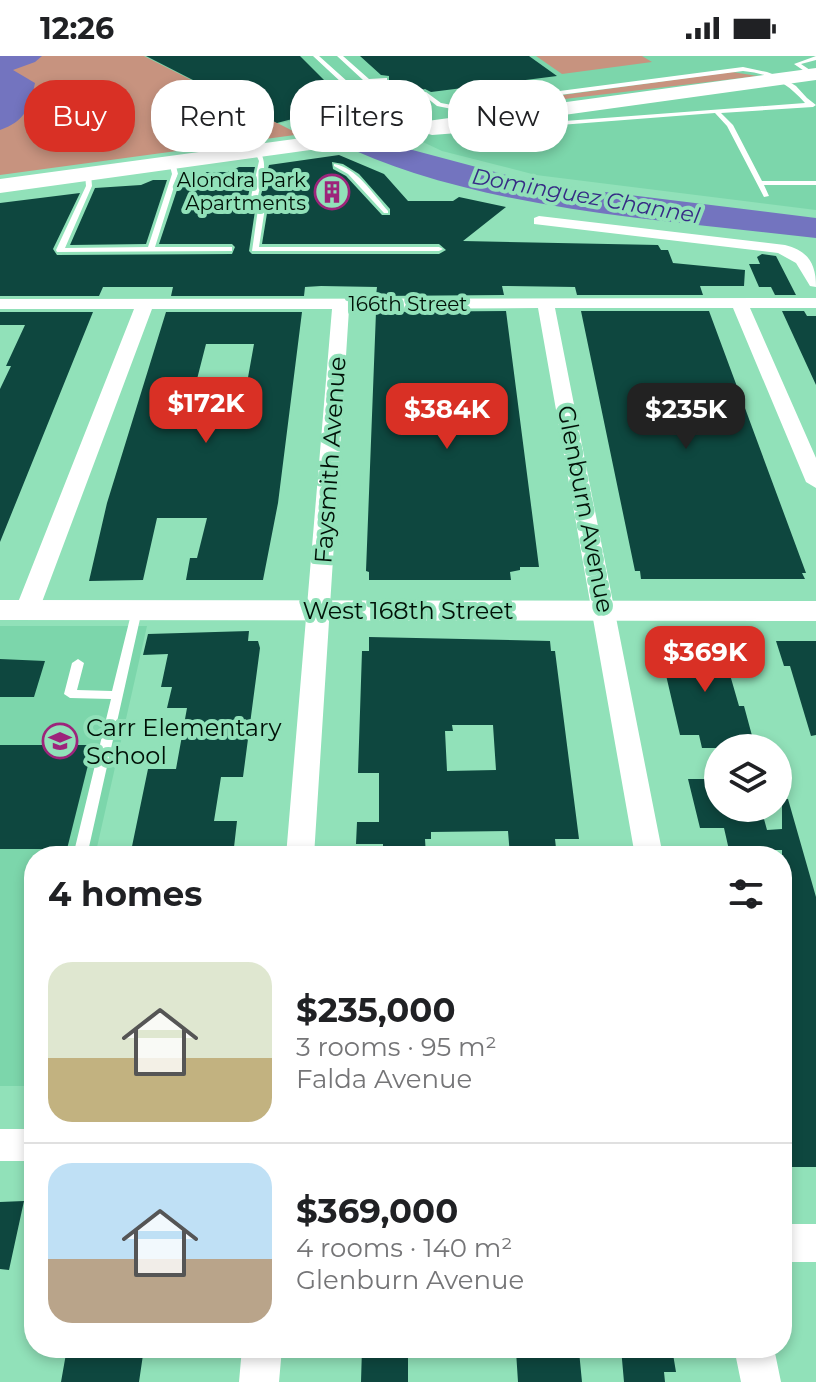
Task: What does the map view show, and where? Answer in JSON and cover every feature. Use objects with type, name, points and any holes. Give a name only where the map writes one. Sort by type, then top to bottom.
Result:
[{"type":"main road","points":[[432,126],[811,73]]},
{"type":"main road","points":[[0,186],[243,152]]},
{"type":"street","points":[[539,221],[788,250],[805,261],[816,282]]},
{"type":"street","points":[[739,303],[816,482]]},
{"type":"street","name":"166th Street","points":[[0,304],[816,303]]},
{"type":"street","points":[[13,610],[145,304]]},
{"type":"street","name":"Faysmith Avenue","points":[[301,846],[341,304]]},
{"type":"street","name":"Glenburn Avenue","points":[[546,304],[606,610],[647,846]]},
{"type":"street","name":"West 168th Street","points":[[13,610],[816,611]]},
{"type":"street","points":[[0,1145],[24,1145]]},
{"type":"street","points":[[792,1243],[816,1243]]},
{"type":"street","points":[[259,1382],[261,1358]]},
{"type":"street","points":[[756,1358],[761,1382]]},
{"type":"lane","points":[[316,56],[344,80]]},
{"type":"lane","points":[[340,56],[366,80]]},
{"type":"lane","points":[[811,73],[798,61],[816,58]]},
{"type":"lane","points":[[432,99],[439,105],[452,107],[729,69],[766,73],[798,91],[814,105]]},
{"type":"lane","points":[[376,80],[385,79]]},
{"type":"lane","points":[[432,133],[513,130],[814,105]]},
{"type":"lane","points":[[716,111],[730,125],[766,196]]},
{"type":"lane","points":[[258,152],[262,161],[254,197],[263,201],[255,249],[439,249]]},
{"type":"lane","points":[[151,249],[175,174],[172,162]]},
{"type":"lane","points":[[336,165],[350,173],[386,212]]},
{"type":"lane","points":[[88,174],[89,186],[60,250],[229,249]]},
{"type":"lane","points":[[760,183],[816,183]]},
{"type":"lane","points":[[82,846],[137,610]]},
{"type":"lane","points":[[78,663],[70,694],[116,695]]},
{"type":"shaded area","points":[[0,56],[144,56],[192,80],[151,80],[151,152],[170,152],[0,175]]},
{"type":"shaded area","points":[[144,56],[816,56],[816,210],[536,175],[442,151],[432,146],[432,80],[290,80],[290,121],[278,124],[274,122],[274,80],[191,80]]},
{"type":"shaded area","points":[[536,56],[642,56],[652,62],[562,74]]},
{"type":"shaded area","points":[[732,72],[758,76],[568,99],[568,94]]},
{"type":"shaded area","points":[[274,121],[290,129],[290,136],[274,138]]},
{"type":"shaded area","name":"Carr Elementary School","points":[[0,626],[147,626],[97,846],[24,846],[24,1086],[0,1086]]},
{"type":"water","points":[[0,56],[42,56],[13,70],[30,80],[24,80],[24,114],[0,130]]},
{"type":"water","points":[[274,106],[290,106],[290,120],[274,112]]},
{"type":"water","name":"Dominguez Channel","points":[[359,152],[420,152],[540,184],[816,218],[816,238],[613,215],[512,198],[463,187]]},
{"type":"building","points":[[146,56],[300,56],[324,80],[290,80],[290,120],[277,123],[274,121],[274,80],[193,80]]},
{"type":"building","points":[[360,56],[529,56],[557,76],[526,80],[448,80],[448,90],[432,92],[432,80],[389,80],[389,76],[381,75]]},
{"type":"building","points":[[339,155],[384,174],[408,201],[453,201],[459,197],[506,207],[463,241],[658,245],[661,250],[668,250],[673,263],[745,270],[744,286],[700,286],[703,295],[577,295],[575,287],[502,286],[504,295],[376,296],[377,287],[321,286],[305,287],[304,296],[171,296],[173,287],[103,287],[99,296],[0,296],[0,203],[80,193],[53,249],[57,255],[232,254],[235,247],[232,244],[159,244],[182,175],[228,172],[239,167],[255,167],[248,196],[256,204],[249,251],[252,254],[439,254],[446,250],[439,244],[262,244],[269,201],[261,195],[269,165]],"holes":[[[332,162],[343,164],[359,174],[390,209],[390,215],[382,215],[346,176],[333,169]]]},
{"type":"building","points":[[153,180],[167,180],[146,244],[70,245],[95,188],[141,185]]},
{"type":"building","points":[[762,254],[776,256],[796,295],[775,295],[771,287],[759,287],[749,264],[760,264],[757,257]]},
{"type":"building","points":[[506,311],[539,567],[520,567],[520,570],[510,572],[511,580],[369,580],[369,572],[366,571],[376,312]]},
{"type":"building","points":[[581,311],[709,311],[806,573],[802,573],[805,579],[641,579],[640,571],[635,571]]},
{"type":"building","points":[[782,311],[804,311],[807,316],[816,316],[816,385]]},
{"type":"building","points":[[0,312],[93,312],[0,542],[0,389],[11,366],[6,366],[25,325],[0,325]]},
{"type":"building","points":[[166,312],[302,312],[278,503],[263,580],[186,580],[190,558],[197,558],[207,518],[157,518],[143,580],[89,581],[107,503]],"holes":[[[206,344],[254,344],[247,383],[196,383]]]},
{"type":"building","points":[[249,631],[248,641],[258,641],[260,648],[243,777],[221,777],[214,821],[237,821],[234,846],[132,846],[148,769],[176,769],[187,708],[167,708],[172,687],[161,687],[168,654],[143,655],[148,634]]},
{"type":"building","points":[[369,637],[550,641],[551,651],[555,651],[579,839],[555,839],[556,846],[509,846],[508,831],[431,832],[431,839],[425,839],[425,846],[356,844],[357,822],[379,822],[379,773],[358,773],[362,651],[369,651]],"holes":[[[452,725],[493,725],[496,770],[447,771],[445,731],[453,731]]]},
{"type":"building","points":[[720,640],[739,706],[744,706],[752,734],[704,734],[704,748],[699,735],[680,735],[658,641]]},
{"type":"building","points":[[776,641],[816,641],[816,735],[811,736],[790,666],[784,666]]},
{"type":"building","points":[[0,659],[45,661],[34,697],[0,697]]},
{"type":"building","points":[[0,745],[93,745],[68,846],[0,849]]},
{"type":"building","points":[[688,779],[704,779],[704,822],[765,822],[767,830],[782,829],[782,822],[792,822],[792,813],[816,897],[816,1167],[792,1167],[792,846],[728,846],[724,828],[700,828]]},
{"type":"building","points":[[24,1201],[9,1270],[0,1269],[0,1202]]},
{"type":"building","points":[[65,1358],[143,1358],[139,1382],[61,1382]]},
{"type":"building","points":[[362,1358],[408,1358],[408,1382],[361,1382]]},
{"type":"building","points":[[516,1358],[580,1358],[582,1382],[518,1382]]},
{"type":"building","points":[[622,1358],[674,1358],[676,1372],[664,1372],[665,1382],[624,1382]]},
{"type":"place","name":"Alondra Park Apartments","points":[[332,192]]},
{"type":"place","name":"Carr Elementary School","points":[[60,741]]}]
